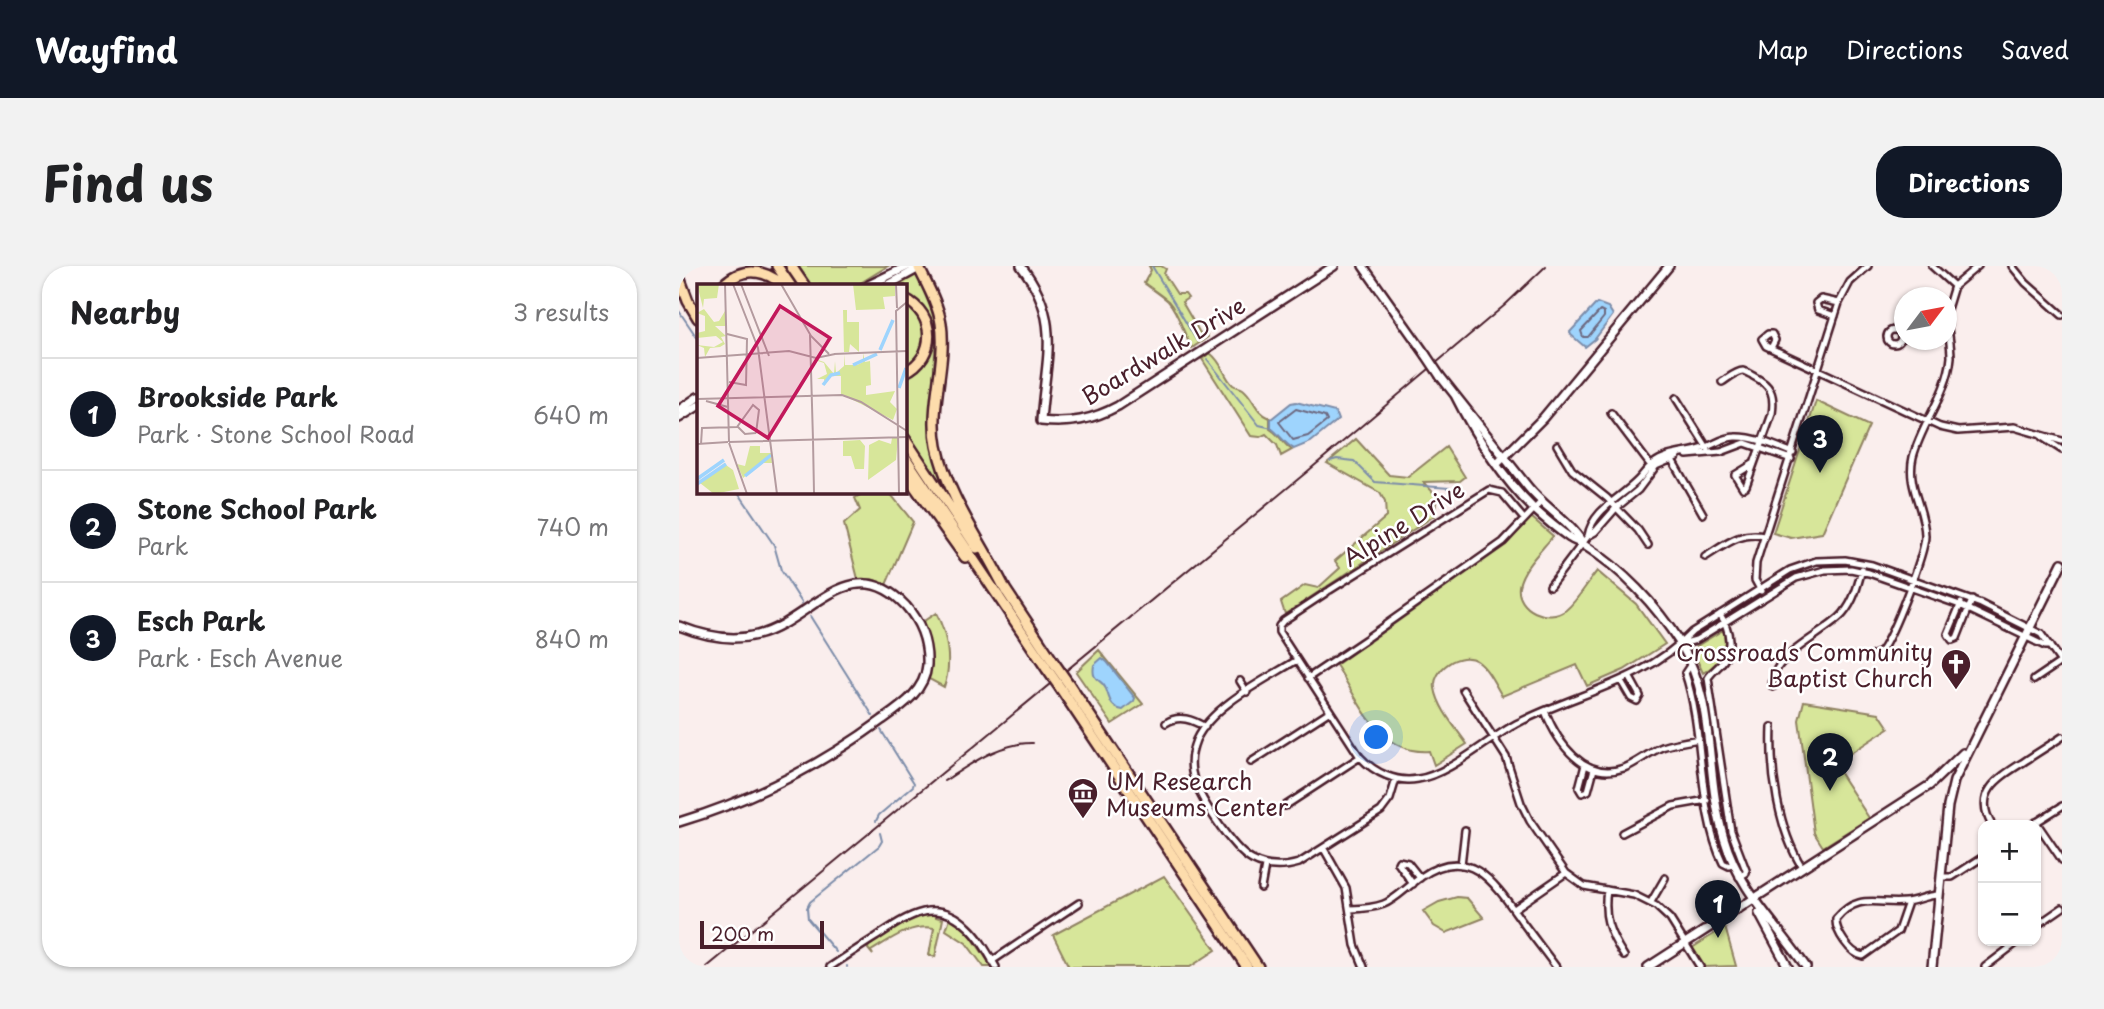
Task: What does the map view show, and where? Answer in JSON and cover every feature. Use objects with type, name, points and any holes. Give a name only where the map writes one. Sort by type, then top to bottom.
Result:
[{"type":"highway","points":[[777,266],[789,284]]},
{"type":"highway","points":[[790,266],[802,284]]},
{"type":"highway","points":[[921,267],[941,322],[935,407],[936,433],[940,457],[952,492],[1051,666],[1247,967]]},
{"type":"highway","points":[[724,284],[739,274],[753,271],[768,275],[782,284]]},
{"type":"highway","points":[[679,277],[697,316]]},
{"type":"highway","points":[[907,301],[922,312],[929,329],[926,353],[907,370]]},
{"type":"highway","points":[[907,442],[1006,591]]},
{"type":"highway","points":[[907,460],[1021,630]]},
{"type":"highway","points":[[907,476],[1004,612],[1051,666]]},
{"type":"highway","points":[[1064,686],[1258,967]]},
{"type":"main road","points":[[871,284],[898,266]]},
{"type":"main road","points":[[871,284],[908,266],[921,267]]},
{"type":"main road","name":"Boardwalk Drive","points":[[1021,266],[1040,295],[1049,325],[1041,421],[1066,423],[1085,420],[1110,410],[1334,266]]},
{"type":"main road","points":[[1363,266],[1440,376],[1541,502],[1575,531],[1582,543],[1639,591],[1680,644],[1691,664],[1702,698],[1719,820],[1733,864],[1753,899],[1805,967]]},
{"type":"main road","points":[[1497,464],[1543,418],[1669,266]]},
{"type":"main road","points":[[890,284],[921,267]]},
{"type":"main road","points":[[1455,395],[1497,464],[1534,509],[1573,540],[1582,543]]},
{"type":"main road","points":[[682,412],[697,398]]},
{"type":"main road","points":[[1932,967],[1948,806],[1954,781],[1968,747],[2062,563]]},
{"type":"main road","points":[[679,626],[713,637],[755,636],[776,629],[842,587],[866,583],[895,597],[911,614],[923,637],[926,667],[924,679],[911,697],[840,749],[772,786],[679,822]]},
{"type":"main road","points":[[1930,785],[1968,747]]},
{"type":"main road","points":[[1648,967],[1930,785],[1941,780],[1954,781]]},
{"type":"main road","points":[[1753,899],[1788,967]]},
{"type":"street","points":[[1764,596],[1755,574],[1764,536],[1792,456],[1839,303],[1850,282],[1868,266]]},
{"type":"street","points":[[1932,266],[1954,286],[1978,266]]},
{"type":"street","points":[[2012,266],[2026,283],[2061,312]]},
{"type":"street","points":[[1836,316],[1818,310],[1816,303],[1821,299],[1839,303]]},
{"type":"street","points":[[1771,348],[1927,422],[1958,431],[2014,427],[2062,441]]},
{"type":"street","points":[[1872,656],[1881,650],[1923,549],[1925,531],[1913,491],[1911,467],[1947,375],[1950,350]]},
{"type":"street","points":[[1722,382],[1737,372],[1744,371],[1766,382],[1771,388],[1772,414],[1753,464]]},
{"type":"street","points":[[1676,398],[1709,450]]},
{"type":"street","points":[[1612,413],[1652,467]]},
{"type":"street","points":[[2040,435],[2062,450]]},
{"type":"street","points":[[1709,450],[1724,439],[1736,437],[1792,456]]},
{"type":"street","points":[[1588,536],[1589,529],[1611,502],[1652,467],[1670,457],[1709,450],[1721,452],[1745,443],[1759,444]]},
{"type":"street","points":[[1557,445],[1580,478],[1611,502],[1638,530],[1648,545]]},
{"type":"street","points":[[1670,457],[1703,514]]},
{"type":"street","points":[[1550,586],[1588,536],[1638,490],[1652,467]]},
{"type":"street","name":"Alpine Drive","points":[[1297,660],[1279,632],[1279,626],[1286,618],[1489,490],[1502,493],[1524,519]]},
{"type":"street","points":[[1308,678],[1503,542],[1541,502]]},
{"type":"street","points":[[1705,557],[1744,535],[1764,536]]},
{"type":"street","points":[[1396,779],[1390,799],[1381,811],[1324,849],[1299,863],[1265,866],[1250,859],[1233,843],[1194,782],[1192,753],[1196,739],[1221,710],[1297,660],[1360,757],[1371,768],[1396,779],[1421,779],[1545,710],[1621,681],[1759,589],[1790,570],[1816,561],[1863,562],[1963,596],[2029,628],[2045,637],[2061,662],[2034,680]]},
{"type":"street","points":[[1773,687],[1774,675],[1783,661],[1845,612],[1852,600],[1863,562]]},
{"type":"street","points":[[1680,644],[1696,640],[1796,578],[1812,572],[1840,569],[1861,571],[1969,608],[2050,646]]},
{"type":"street","points":[[1963,596],[1948,634],[1950,640],[1957,638],[1972,600]]},
{"type":"street","points":[[1720,614],[1729,637],[1728,650],[1707,678],[1730,822],[1736,847],[1746,870],[1739,877]]},
{"type":"street","points":[[1691,664],[1685,673],[1694,704],[1713,835],[1721,860],[1725,865],[1733,864]]},
{"type":"street","points":[[1621,681],[1632,700],[1637,701],[1640,696],[1629,676]]},
{"type":"street","points":[[1240,681],[1247,692]]},
{"type":"street","points":[[1463,690],[1509,765],[1525,811],[1566,873],[1584,886],[1634,895],[1651,902],[1670,919],[1700,967]]},
{"type":"street","points":[[1545,710],[1558,739],[1569,753],[1594,769],[1605,771],[1623,768],[1661,748],[1699,739]]},
{"type":"street","points":[[1251,762],[1330,711]]},
{"type":"street","points":[[1166,723],[1180,718],[1205,727]]},
{"type":"street","points":[[1772,727],[1782,822],[1789,846],[1802,867]]},
{"type":"street","points":[[1991,820],[1985,808],[1991,787],[2002,776],[2062,737]]},
{"type":"street","points":[[1285,806],[1360,757]]},
{"type":"street","points":[[1585,765],[1579,788],[1582,793],[1588,791],[1594,769]]},
{"type":"street","points":[[1622,833],[1673,806],[1707,800]]},
{"type":"street","points":[[2040,820],[2062,806]]},
{"type":"street","points":[[1461,865],[1465,830]]},
{"type":"street","points":[[2041,833],[2062,860]]},
{"type":"street","points":[[1324,849],[1345,883],[1355,944],[1364,967]]},
{"type":"street","points":[[1413,884],[1400,869],[1399,860],[1408,863],[1420,878]]},
{"type":"street","points":[[1941,877],[1952,877],[1978,860]]},
{"type":"street","points":[[1350,909],[1386,905],[1420,878],[1440,867],[1461,865],[1487,876],[1556,967]]},
{"type":"street","points":[[1261,888],[1265,866]]},
{"type":"street","points":[[1514,909],[1566,873]]},
{"type":"street","points":[[1651,902],[1665,878]]},
{"type":"street","points":[[1607,890],[1606,924],[1624,956]]},
{"type":"street","points":[[1908,902],[1898,932],[1863,956],[1854,953],[1836,927],[1836,919],[1840,914],[1859,902],[1908,902],[1939,895]]},
{"type":"street","points":[[992,961],[1080,903]]},
{"type":"street","points":[[2041,923],[2062,908]]},
{"type":"street","points":[[830,967],[905,917],[922,911],[955,916],[970,928],[996,967]]},
{"type":"street","points":[[1985,967],[2012,946]]},
{"type":"green space","points":[[796,266],[888,266],[859,284],[808,284]]},
{"type":"green space","points":[[1149,266],[1166,269],[1164,274],[1177,294],[1185,294],[1188,298],[1182,302],[1200,333],[1206,333],[1208,337],[1192,348],[1172,306],[1144,283],[1151,270]]},
{"type":"green space","points":[[916,273],[927,291],[933,311],[933,440],[967,525],[907,434],[907,374],[916,369],[932,330],[907,298],[907,284],[897,284]]},
{"type":"green space","points":[[907,305],[920,318],[925,335],[913,360],[907,365]]},
{"type":"green space","points":[[1210,353],[1234,386],[1243,389],[1261,412],[1270,418],[1270,429],[1292,450],[1281,456],[1277,445],[1266,434],[1260,437],[1251,436],[1202,359]]},
{"type":"green space","points":[[1816,401],[1869,426],[1822,533],[1791,538],[1773,533]]},
{"type":"green space","points":[[1356,439],[1389,475],[1408,477],[1446,447],[1465,477],[1460,481],[1423,482],[1437,496],[1434,516],[1285,614],[1281,602],[1305,585],[1318,588],[1340,568],[1335,561],[1386,517],[1385,502],[1380,493],[1327,463]]},
{"type":"green space","points":[[862,494],[891,494],[913,522],[886,585],[872,579],[858,579],[844,524],[860,510],[855,498]]},
{"type":"green space","points":[[1531,517],[1553,536],[1521,579],[1519,594],[1528,608],[1543,615],[1559,614],[1575,601],[1597,571],[1636,604],[1665,644],[1624,670],[1587,686],[1577,665],[1502,696],[1481,664],[1470,658],[1455,660],[1442,669],[1435,681],[1435,688],[1444,710],[1467,744],[1434,765],[1429,751],[1411,750],[1383,735],[1363,710],[1336,665],[1506,545]]},
{"type":"green space","points":[[936,613],[947,650],[948,669],[944,687],[929,679],[931,655],[923,624]]},
{"type":"green space","points":[[1723,630],[1724,649],[1714,665],[1703,673],[1692,649]]},
{"type":"green space","points":[[1099,650],[1143,704],[1112,724],[1076,672]]},
{"type":"green space","points":[[1804,701],[1879,713],[1889,728],[1834,764],[1869,818],[1823,847],[1814,833],[1799,720]]},
{"type":"green space","points":[[1164,876],[1216,950],[1190,967],[1069,967],[1053,935]]},
{"type":"green space","points":[[1457,897],[1467,898],[1484,918],[1446,933],[1434,926],[1423,911],[1439,902]]},
{"type":"green space","points":[[936,914],[936,917],[943,919],[935,957],[929,955],[934,928],[917,928],[901,934],[871,951],[873,955],[868,949],[869,945],[908,920]]},
{"type":"green space","points":[[950,918],[967,930],[992,967],[984,967],[966,943],[946,930]]},
{"type":"green space","points":[[1725,927],[1736,966],[1704,967],[1692,948]]},
{"type":"water","points":[[1597,303],[1608,307],[1613,315],[1595,339],[1585,347],[1570,332]]},
{"type":"water","points":[[1296,402],[1335,412],[1338,420],[1311,442],[1294,449],[1271,428],[1271,419]]},
{"type":"water","points":[[1102,658],[1135,698],[1123,710],[1113,705],[1104,685],[1094,675],[1094,665]]},
{"type":"waterway","points":[[1152,266],[1197,341]]},
{"type":"waterway","points":[[679,311],[697,338]]},
{"type":"waterway","points":[[1207,359],[1259,425],[1272,428]]},
{"type":"waterway","points":[[1330,461],[1354,461],[1375,482],[1449,488]]},
{"type":"waterway","points":[[739,494],[774,545],[781,570],[802,603]]},
{"type":"waterway","points":[[810,616],[873,716]]},
{"type":"waterway","points":[[876,821],[879,815],[914,783],[881,730]]},
{"type":"waterway","points":[[836,952],[808,919],[807,908],[810,902],[879,846],[882,841],[880,833]]},
{"type":"railway","points":[[707,967],[1308,471],[1505,305],[1546,266]]},
{"type":"railway","points":[[944,781],[997,750],[1033,743]]},
{"type":"place","name":"Esch Park","points":[[1820,473]]},
{"type":"place","name":"Crossroads Community Baptist Church","points":[[1956,691]]},
{"type":"place","name":"Stone School Park","points":[[1830,791]]},
{"type":"place","name":"UM Research Museums Center","points":[[1083,820]]},
{"type":"place","name":"Brookside Park","points":[[1718,938]]}]
